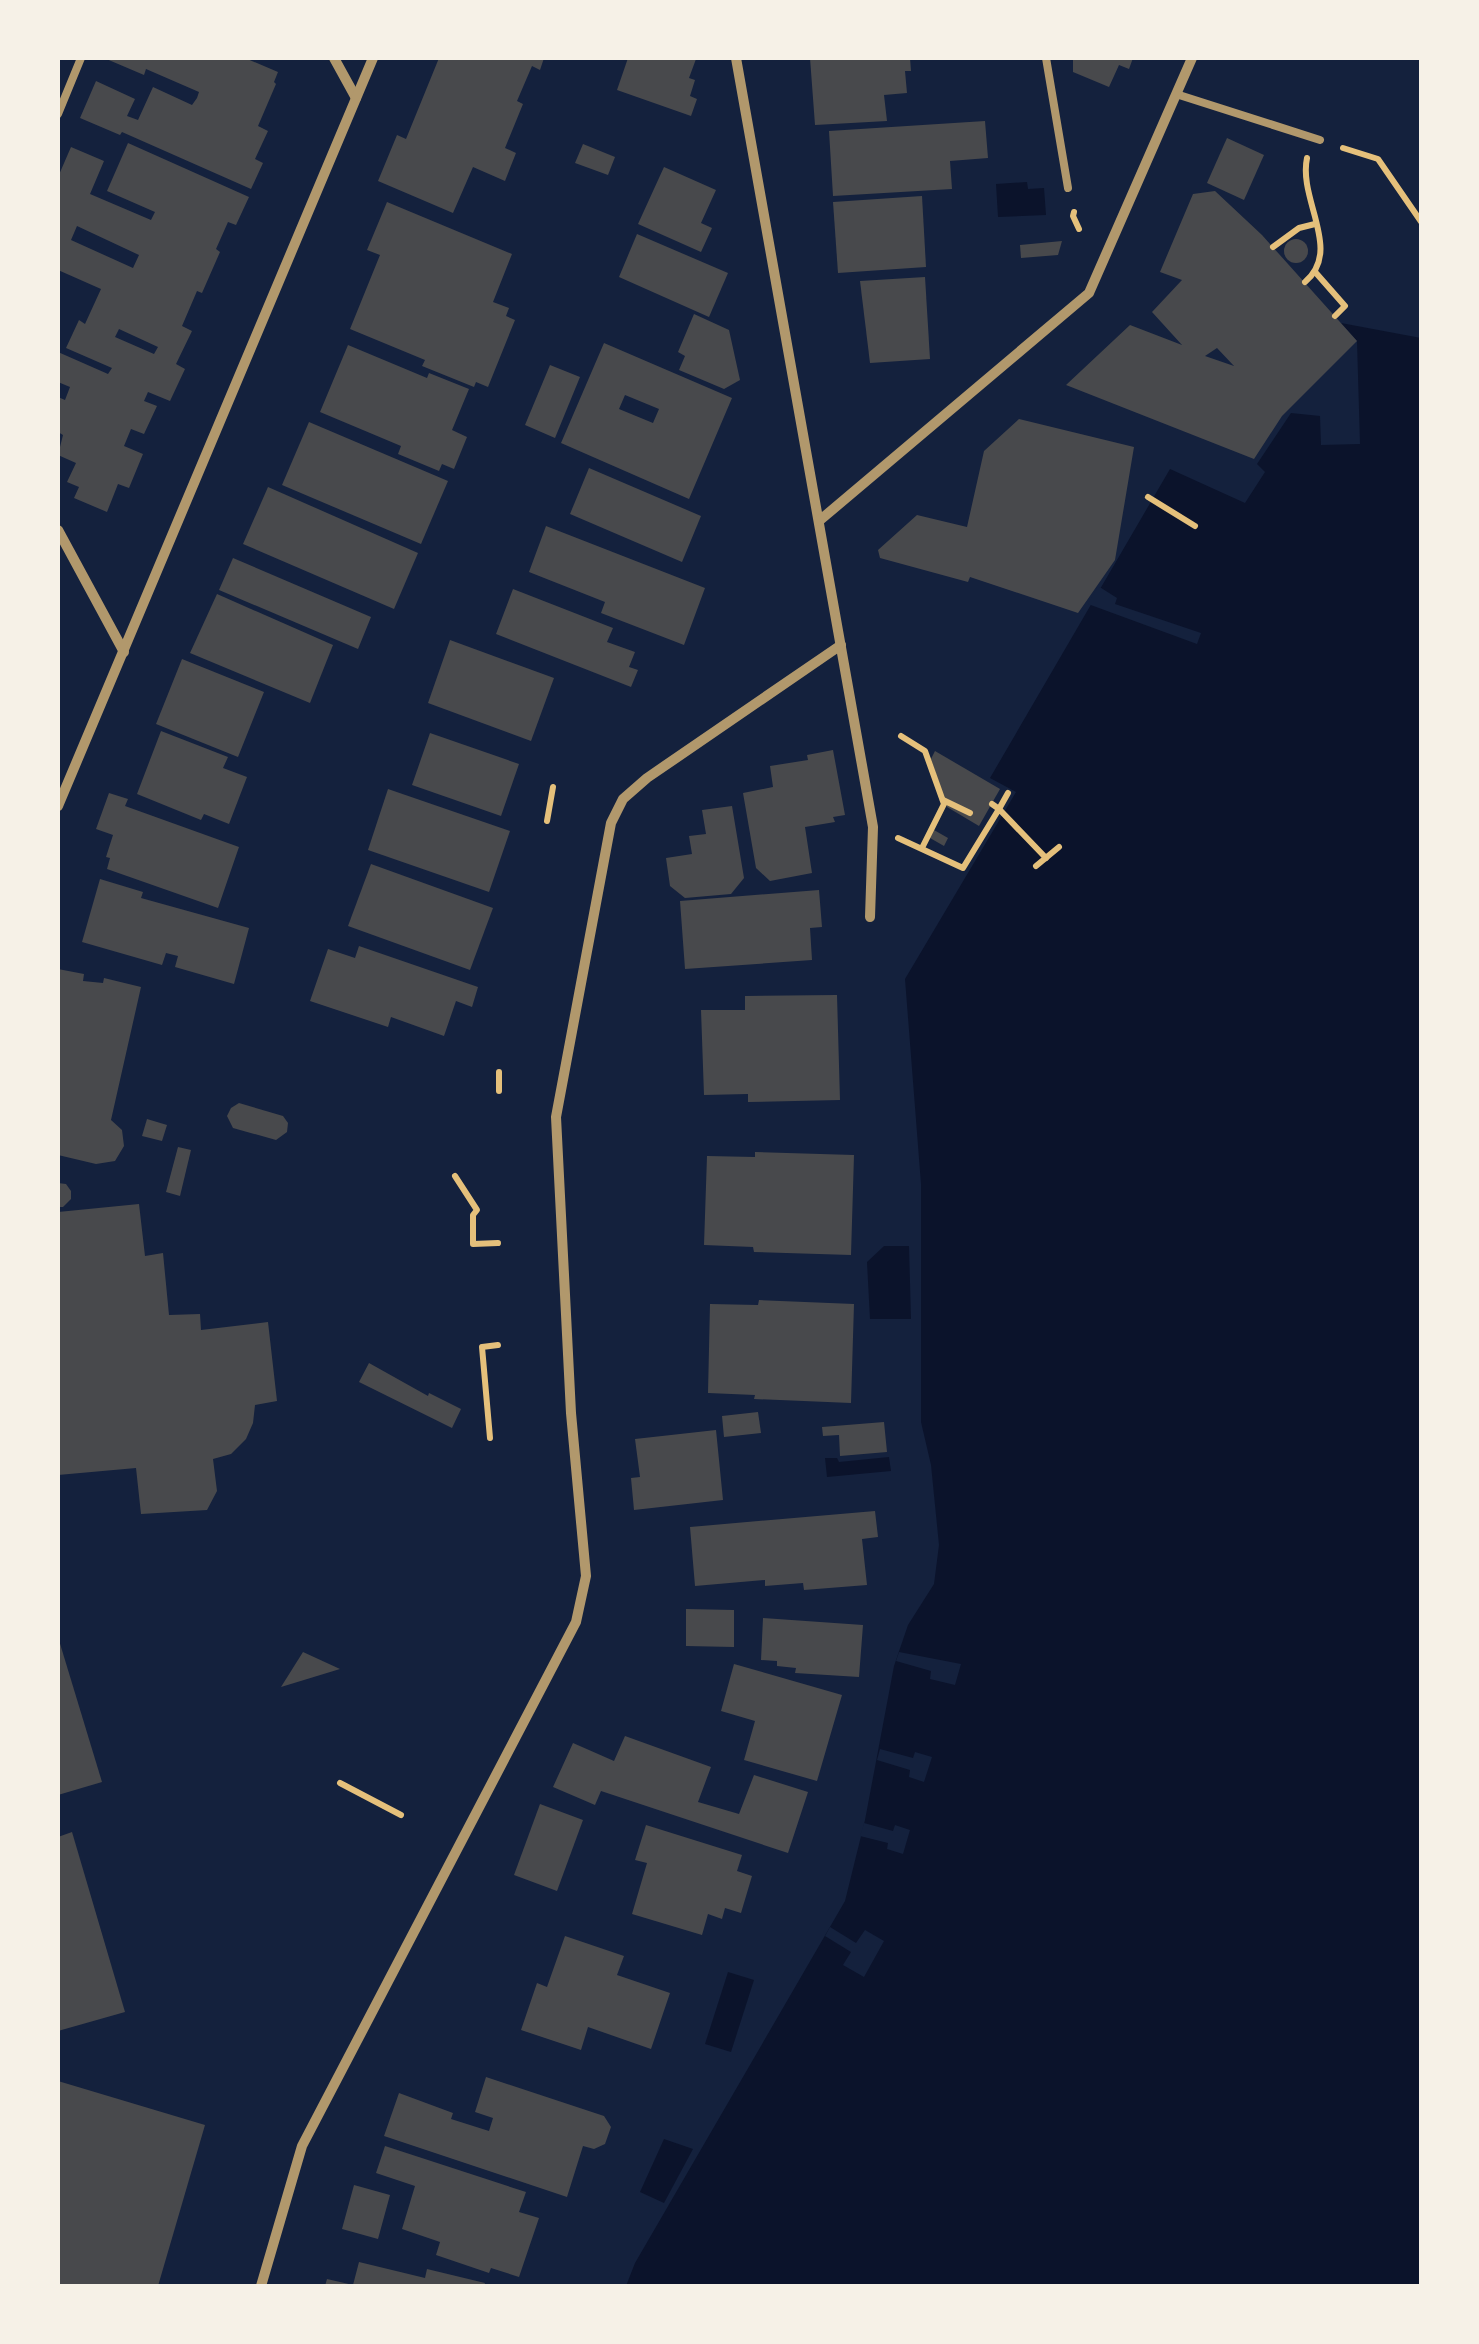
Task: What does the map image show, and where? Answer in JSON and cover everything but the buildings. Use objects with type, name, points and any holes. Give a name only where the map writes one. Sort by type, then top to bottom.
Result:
[{"type":"street","points":[[334,58],[356,98]]},
{"type":"street","points":[[58,806],[374,58]]},
{"type":"street","points":[[736,58],[873,826],[870,917]]},
{"type":"street","points":[[819,522],[1089,293],[1192,58]]},
{"type":"street","points":[[58,530],[124,652]]},
{"type":"street","points":[[261,2286],[302,2146],[576,1622],[586,1576],[571,1413],[556,1116],[611,823],[623,799],[646,778],[841,645]]},
{"type":"lane","points":[[58,114],[81,58]]},
{"type":"lane","points":[[1046,58],[1068,188]]},
{"type":"lane","points":[[1176,94],[1316,139]]},
{"type":"path","points":[[1305,282],[1316,273],[1322,258],[1304,170],[1316,139],[1378,159],[1422,223]]},
{"type":"path","points":[[1273,247],[1299,228],[1315,224]]},
{"type":"path","points":[[1316,273],[1345,306],[1334,316]]},
{"type":"path","points":[[1148,498],[1195,526]]},
{"type":"path","points":[[901,736],[924,751],[944,804],[922,848]]},
{"type":"path","points":[[547,821],[553,787]]},
{"type":"path","points":[[873,826],[962,868],[1008,793]]},
{"type":"path","points":[[942,800],[970,814]]},
{"type":"path","points":[[999,809],[1044,855]]},
{"type":"path","points":[[1036,866],[1044,855],[1059,847]]},
{"type":"path","points":[[499,1072],[499,1091]]},
{"type":"path","points":[[455,1176],[477,1210],[472,1215],[473,1244],[498,1243]]},
{"type":"path","points":[[490,1438],[482,1347],[498,1345]]},
{"type":"path","points":[[340,1783],[401,1815]]},
{"type":"water","points":[[1027,182],[1028,189],[1044,188],[1046,215],[998,217],[996,184]]},
{"type":"water","points":[[1341,323],[1421,338],[1421,2286],[626,2286],[635,2263],[845,1901],[865,1820],[894,1666],[908,1625],[934,1584],[939,1545],[931,1465],[921,1422],[921,1184],[905,979],[1016,792],[990,778],[1170,469],[1245,503],[1265,472],[1257,464],[1291,413],[1320,416],[1321,445],[1360,444],[1357,341]]},
{"type":"water","points":[[884,1246],[909,1246],[911,1319],[870,1319],[867,1262]]},
{"type":"water","points":[[889,1457],[891,1471],[827,1477],[825,1458],[837,1458],[839,1462]]},
{"type":"water","points":[[728,1972],[754,1980],[731,2052],[705,2044]]},
{"type":"water","points":[[664,2139],[693,2149],[664,2203],[640,2192]]},
{"type":"pier","points":[[1098,586],[1117,598],[1115,604],[1201,633],[1197,644],[1088,604]]},
{"type":"pier","points":[[899,1652],[961,1664],[955,1685],[930,1679],[931,1671],[896,1661]]},
{"type":"pier","points":[[880,1749],[913,1758],[915,1752],[932,1757],[924,1782],[909,1777],[910,1770],[877,1760]]},
{"type":"pier","points":[[864,1823],[893,1831],[895,1825],[910,1830],[903,1854],[887,1849],[888,1843],[860,1836]]},
{"type":"pier","points":[[830,1927],[856,1943],[865,1930],[884,1941],[864,1977],[843,1965],[851,1952],[825,1936]]}]
